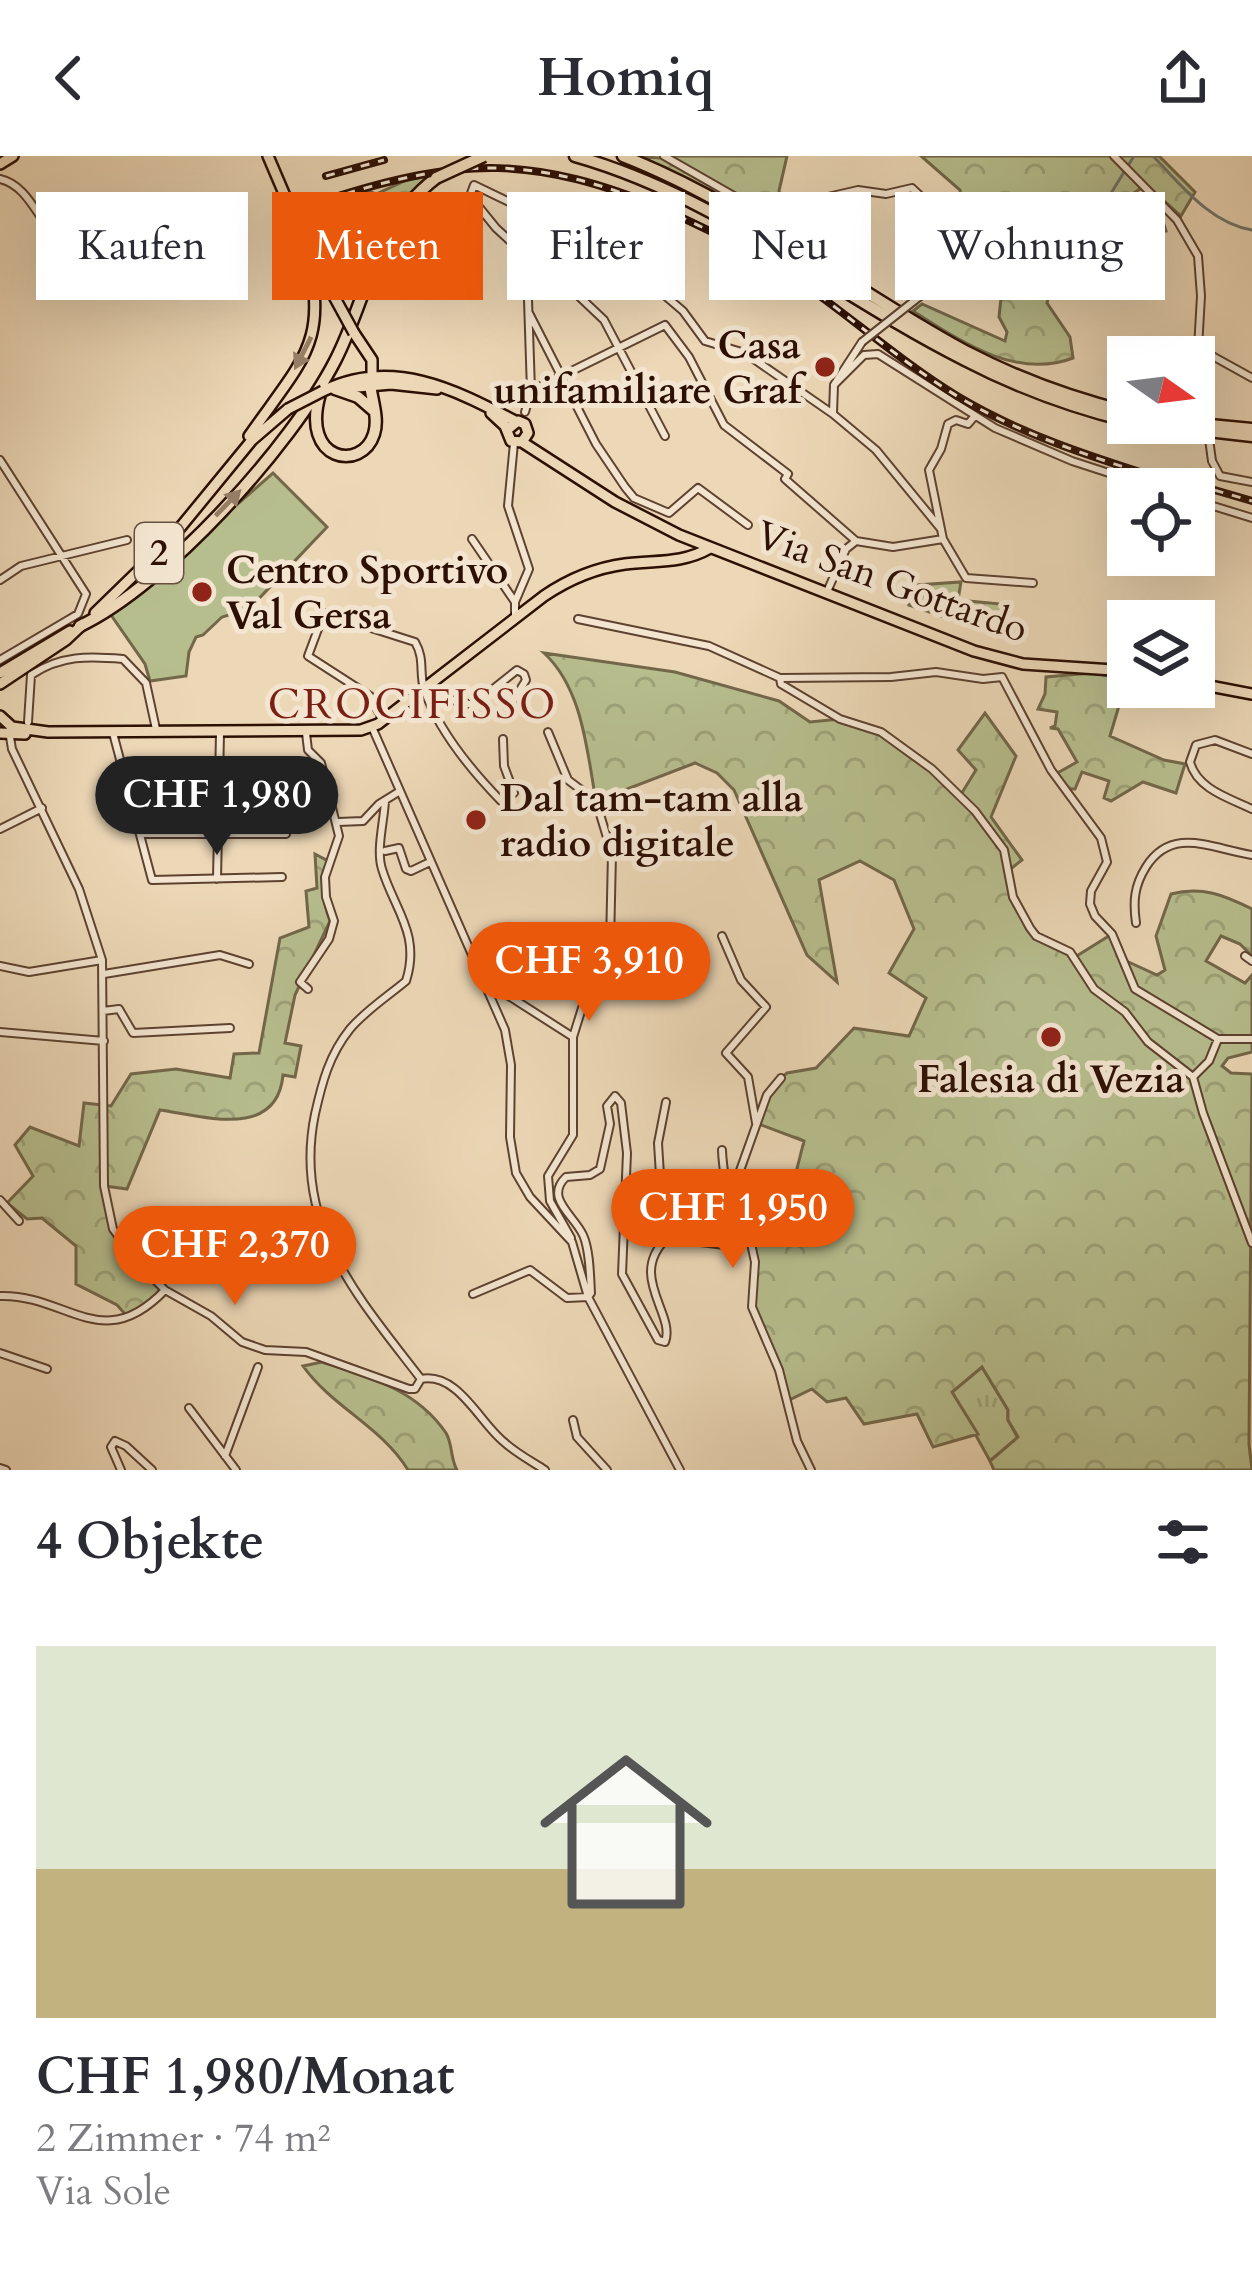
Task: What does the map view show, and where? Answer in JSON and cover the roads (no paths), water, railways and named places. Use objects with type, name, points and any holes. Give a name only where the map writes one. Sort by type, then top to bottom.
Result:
[{"type":"highway","points":[[371,380],[375,432],[365,448],[345,455],[327,449],[314,426],[386,233],[411,200],[436,178],[484,156]]},
{"type":"highway","points":[[575,156],[702,205],[999,377],[1071,405],[1107,412]]},
{"type":"highway","points":[[623,156],[712,198],[966,351],[1107,409]]},
{"type":"highway","points":[[328,386],[362,399],[375,413]]},
{"type":"highway","points":[[80,626],[124,599],[191,540],[328,386]]},
{"type":"highway","points":[[1215,427],[1252,433]]},
{"type":"highway","points":[[1215,430],[1252,433]]},
{"type":"main road","points":[[0,164],[13,156]]},
{"type":"main road","points":[[268,156],[283,192]]},
{"type":"main road","points":[[226,470],[304,355],[315,328],[317,300]]},
{"type":"main road","points":[[336,300],[374,366],[371,380]]},
{"type":"main road","points":[[354,333],[371,380]]},
{"type":"main road","points":[[367,352],[383,367],[411,377]]},
{"type":"main road","name":"Via San Gottardo","points":[[0,684],[66,640],[154,558],[226,470],[288,409],[328,386],[411,377],[483,405],[519,428],[573,475],[679,535],[1004,660],[1107,669]]},
{"type":"main road","name":"Via San Gottardo","points":[[371,380],[460,393]]},
{"type":"main road","points":[[678,562],[686,549],[679,535]]},
{"type":"main road","name":"Via San Gottardo","points":[[3,727],[48,732],[307,734],[372,727],[551,591],[590,572],[678,562],[710,548]]},
{"type":"main road","name":"Via San Gottardo","points":[[0,674],[80,626]]},
{"type":"main road","points":[[1215,687],[1252,694]]},
{"type":"street","points":[[664,156],[783,224],[819,199],[858,190],[886,194],[912,188],[952,226],[968,252],[959,266],[862,342],[834,385],[833,414]]},
{"type":"street","points":[[1114,156],[1177,220],[1198,256],[1199,336]]},
{"type":"street","points":[[0,179],[20,187],[36,213]]},
{"type":"street","points":[[507,199],[471,186],[470,196],[507,235]]},
{"type":"street","points":[[515,618],[514,602],[529,568],[510,517],[508,487],[531,391],[527,300]]},
{"type":"street","points":[[585,300],[619,347],[665,436]]},
{"type":"street","points":[[670,300],[705,341],[745,353],[876,450],[942,534],[966,578],[1033,583]]},
{"type":"street","points":[[527,310],[596,444],[634,498],[669,513],[698,488],[748,525]]},
{"type":"street","points":[[531,391],[665,325],[689,356],[724,425],[856,541],[901,547],[942,534]]},
{"type":"street","points":[[834,385],[864,355],[875,353],[974,417],[1107,472]]},
{"type":"street","points":[[1215,357],[1252,378]]},
{"type":"street","points":[[942,534],[929,470],[948,424],[956,420],[968,424],[974,417]]},
{"type":"street","points":[[1210,444],[1220,476],[1252,482]]},
{"type":"street","points":[[0,460],[85,591],[82,609],[0,660]]},
{"type":"street","points":[[1215,507],[1252,518]]},
{"type":"street","points":[[472,539],[514,602]]},
{"type":"street","points":[[0,579],[21,566],[127,540]]},
{"type":"street","points":[[826,594],[846,549],[856,541]]},
{"type":"street","points":[[383,720],[370,696],[308,656],[324,613],[415,642],[423,659],[425,691],[437,719],[474,770],[505,801],[514,793],[504,766],[503,740]]},
{"type":"street","points":[[578,619],[710,646],[780,678],[936,672],[983,680],[1003,677]]},
{"type":"street","points":[[28,722],[32,675],[74,656],[98,656],[123,659],[146,683],[156,733]]},
{"type":"street","points":[[1004,660],[1003,677],[1051,770],[1101,838],[1107,862],[1091,891],[1090,904],[1094,916],[1112,934],[1127,978],[1146,997],[1218,1039],[1252,1039]]},
{"type":"street","points":[[425,691],[473,706],[517,670],[526,680],[510,706]]},
{"type":"street","points":[[780,678],[782,684],[840,719],[881,731],[975,811],[1004,850],[1013,897],[1036,936],[1070,952],[1094,988],[1125,1012],[1148,1042],[1193,1077],[1252,1243]]},
{"type":"street","points":[[3,727],[79,889],[102,960],[107,1216],[118,1238],[165,1291],[211,1316],[252,1347],[261,1360],[225,1456]]},
{"type":"street","points":[[372,727],[510,1050],[510,1137],[516,1173],[530,1197],[572,1242]]},
{"type":"street","points":[[548,732],[568,780],[596,801],[613,854],[610,944],[592,976],[573,1037],[573,1136],[548,1176],[550,1202],[572,1242],[588,1297],[680,1470]]},
{"type":"street","points":[[113,733],[152,880],[282,878]]},
{"type":"street","points":[[217,879],[220,733]]},
{"type":"street","points":[[307,734],[308,750],[321,763],[338,822],[338,849],[326,877],[334,921],[329,939],[300,982],[308,989]]},
{"type":"street","points":[[1252,754],[1210,740],[1196,745],[1190,762],[1194,775],[1210,789],[1252,809]]},
{"type":"street","points":[[130,793],[219,790]]},
{"type":"street","points":[[338,822],[363,821],[400,791]]},
{"type":"street","points":[[385,801],[381,864],[409,928],[410,971],[406,981],[350,1028],[321,1078],[308,1145],[322,1232],[351,1288],[421,1379],[441,1380],[506,1444],[545,1470]]},
{"type":"street","points":[[0,829],[42,808]]},
{"type":"street","points":[[142,834],[286,834]]},
{"type":"street","points":[[1136,923],[1133,902],[1138,880],[1157,849],[1172,842],[1252,855]]},
{"type":"street","points":[[385,851],[399,848],[411,871],[431,861]]},
{"type":"street","points":[[722,936],[741,980],[766,1007],[726,1052],[748,1077],[756,1123]]},
{"type":"street","points":[[104,974],[220,955],[249,964]]},
{"type":"street","points":[[0,966],[29,972],[102,960]]},
{"type":"street","points":[[484,980],[573,1037]]},
{"type":"street","points":[[104,1011],[118,1009],[133,1033],[230,1028]]},
{"type":"street","points":[[0,1032],[104,1041]]},
{"type":"street","points":[[1193,1077],[1209,1061],[1218,1039]]},
{"type":"street","points":[[781,1078],[767,1095],[737,1179],[755,1262],[752,1307],[779,1370],[797,1441],[811,1470]]},
{"type":"street","points":[[588,1297],[592,1288],[584,1238],[557,1197],[558,1186],[566,1177],[590,1175],[600,1168],[610,1124],[607,1106],[615,1096],[621,1103],[627,1154],[622,1274],[662,1342],[668,1340],[654,1298],[652,1272],[664,1238],[658,1143],[666,1102]]},
{"type":"street","points":[[664,1238],[724,1245],[729,1230],[729,1188],[722,1150]]},
{"type":"street","points":[[0,1200],[20,1221]]},
{"type":"street","points":[[473,1294],[530,1270],[568,1298],[588,1297]]},
{"type":"street","points":[[0,1296],[30,1299],[103,1323],[144,1310],[165,1291]]},
{"type":"street","points":[[252,1347],[299,1351],[415,1389],[421,1379]]},
{"type":"street","points":[[0,1353],[47,1369]]},
{"type":"street","points":[[189,1408],[236,1470]]},
{"type":"street","points":[[573,1420],[577,1437],[607,1470]]},
{"type":"street","points":[[121,1470],[111,1447],[115,1441],[152,1470]]},
{"type":"waterway","points":[[1112,192],[1134,156]]},
{"type":"waterway","points":[[1153,156],[1210,211],[1252,230]]},
{"type":"railway","points":[[326,176],[384,160]]},
{"type":"railway","points":[[353,192],[420,175],[499,168],[538,171],[620,192],[780,268],[915,368],[985,412],[1129,468]]},
{"type":"railway","points":[[1215,490],[1252,501]]},
{"type":"place","name":"Casa unifamiliare Graf","points":[[825,367]]},
{"type":"place","name":"Centro Sportivo Val Gersa","points":[[202,592]]},
{"type":"place","name":"Dal tam-tam alla radio digitale","points":[[476,820]]},
{"type":"place","name":"Falesia di Vezia","points":[[1051,1037]]},
{"type":"district","name":"CROCIFISSO","points":[[413,704]]}]
